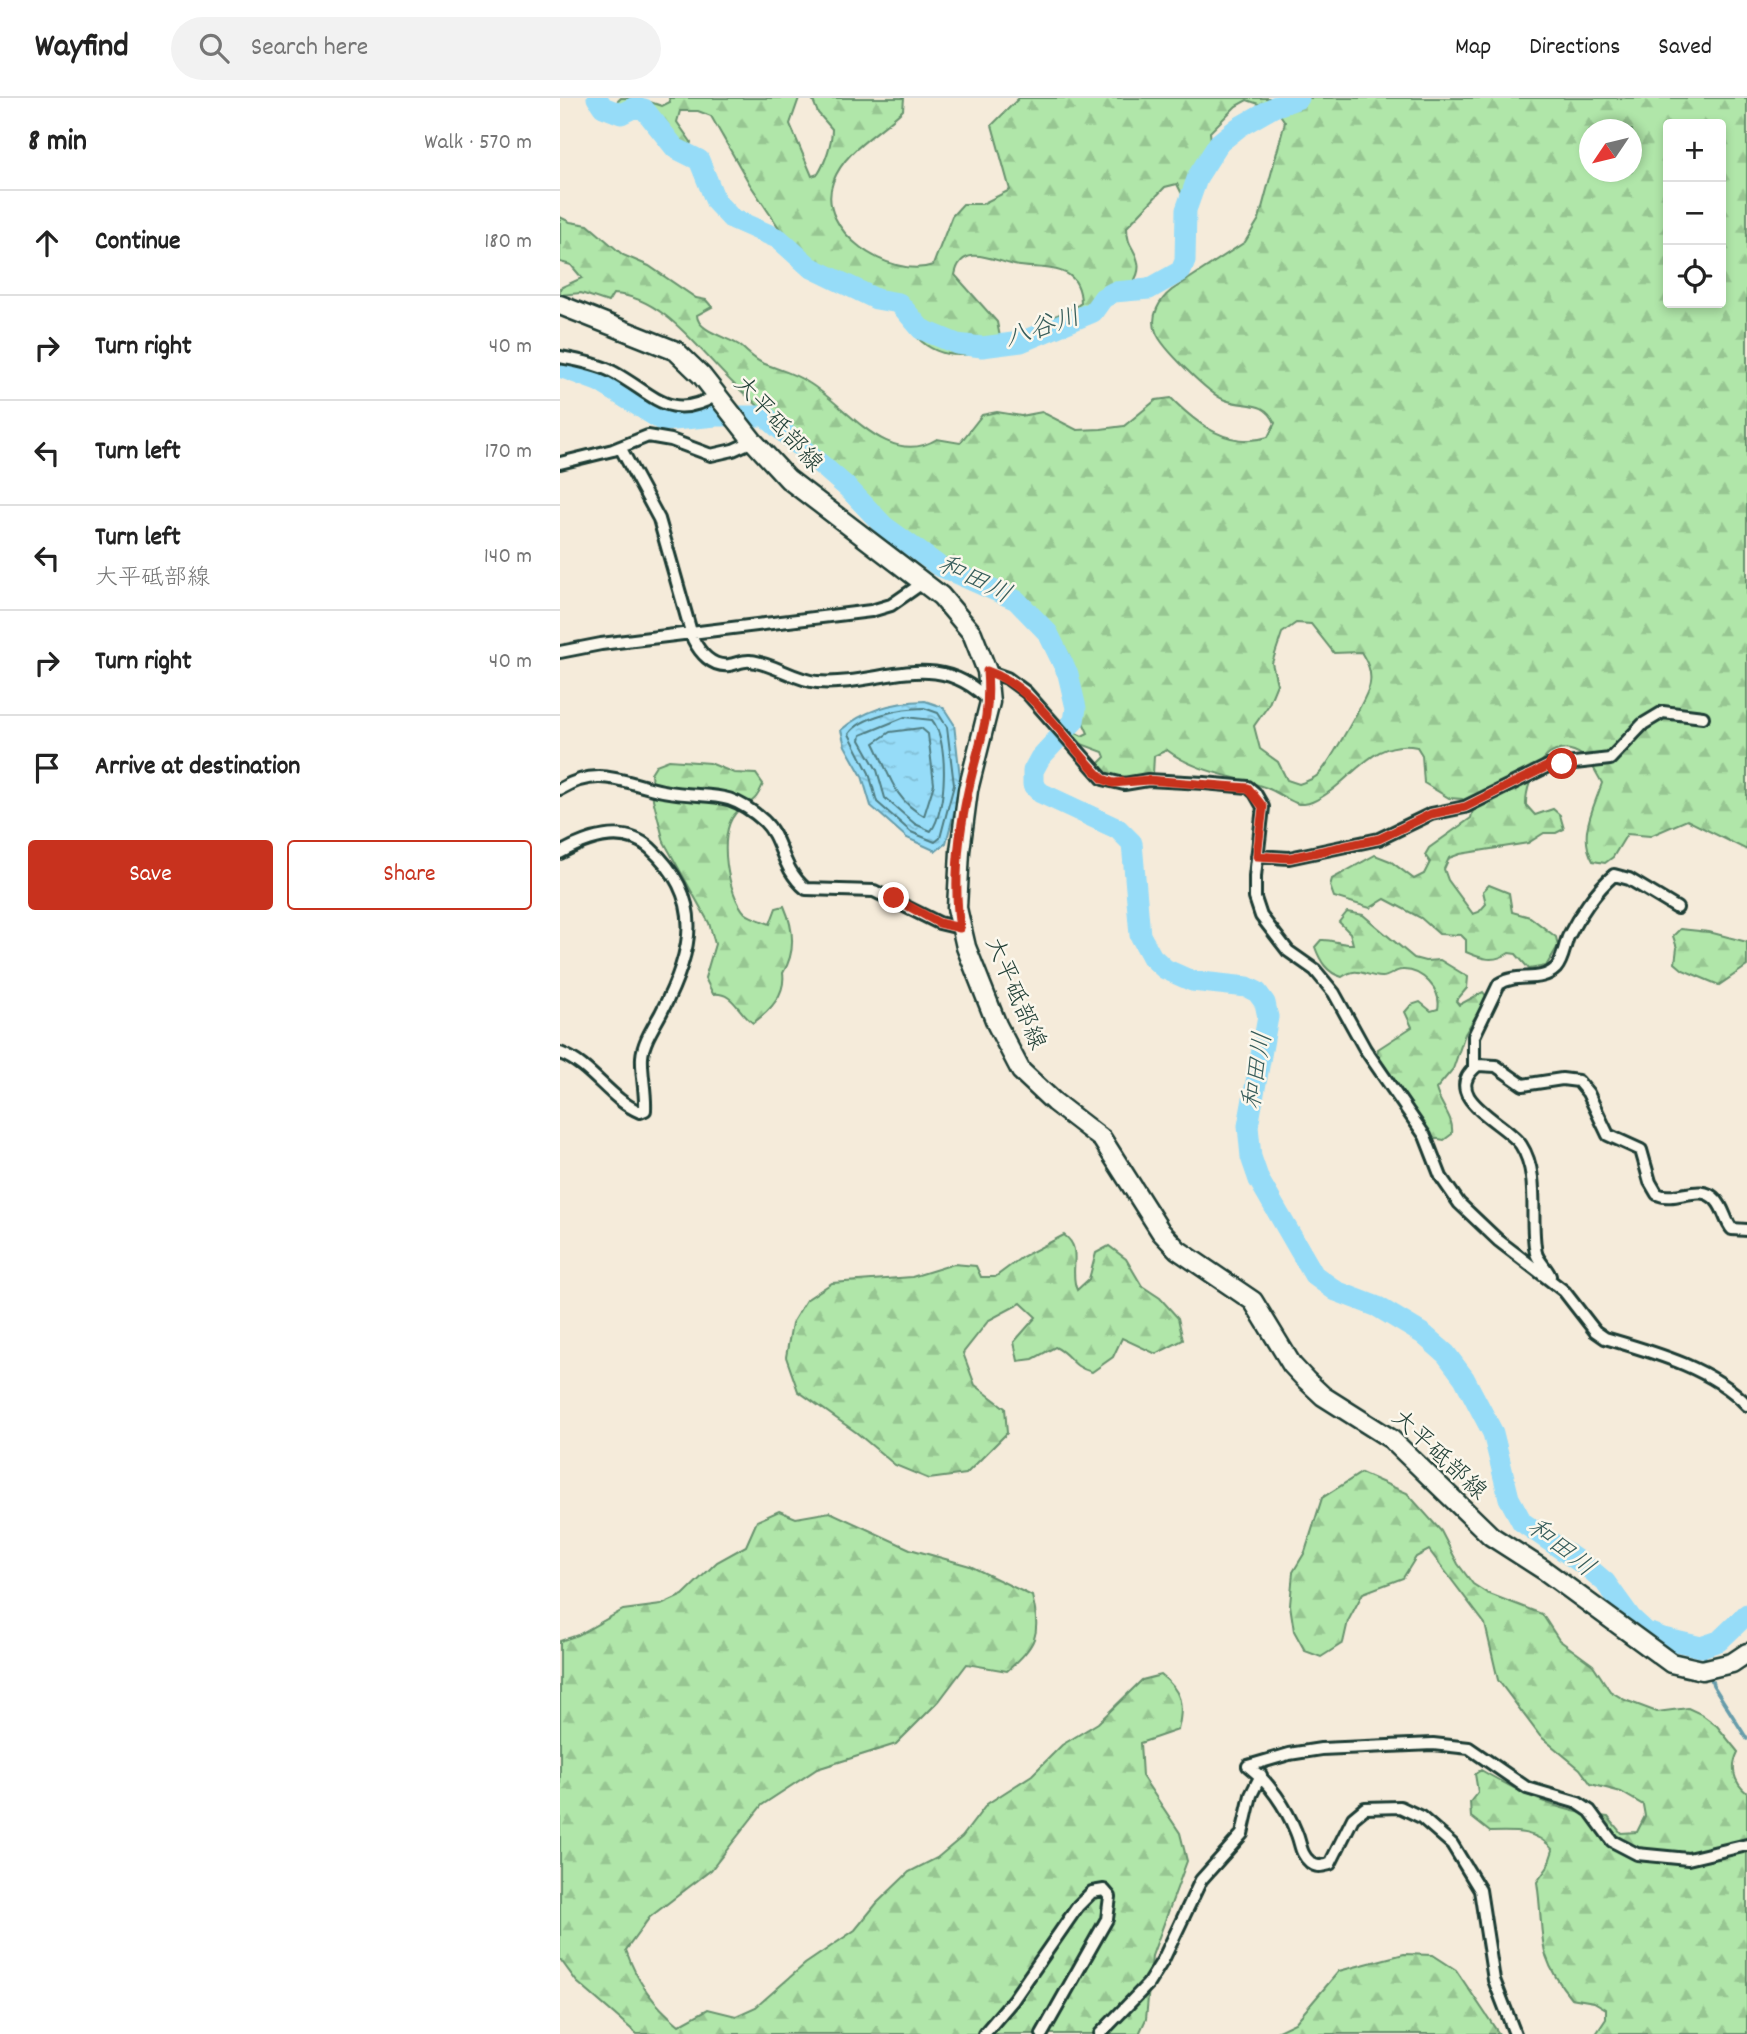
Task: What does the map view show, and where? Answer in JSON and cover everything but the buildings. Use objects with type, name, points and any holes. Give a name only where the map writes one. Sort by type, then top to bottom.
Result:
[{"type":"main road","name":"大平砥部線","points":[[560,305],[676,352],[690,363],[752,441],[807,496],[941,596],[972,633],[987,671],[990,702],[968,790],[963,827],[957,898],[960,928],[998,1025],[1021,1071],[1054,1102],[1102,1139],[1143,1206],[1178,1250],[1253,1301],[1293,1365],[1323,1395],[1391,1439],[1491,1536],[1544,1570],[1655,1653],[1687,1669],[1702,1670],[1732,1662],[1747,1653]]},
{"type":"street","points":[[560,357],[611,371],[674,408],[689,408],[717,395]]},
{"type":"street","points":[[560,463],[620,447],[648,436],[671,440],[711,455],[733,450],[752,441]]},
{"type":"street","points":[[620,447],[659,519],[692,633],[702,656],[725,666],[750,661],[814,681],[849,682],[888,673],[924,670],[974,686],[990,702]]},
{"type":"street","points":[[560,652],[871,611],[891,606],[924,582]]},
{"type":"street","points":[[987,671],[1007,678],[1026,692],[1103,779],[1113,783],[1148,780],[1248,788],[1263,807],[1255,898],[1261,916],[1288,951],[1315,970],[1334,993],[1372,1059],[1425,1136],[1449,1191],[1499,1241],[1564,1291],[1595,1331],[1605,1338],[1679,1363],[1729,1389],[1747,1405]]},
{"type":"street","points":[[1257,856],[1289,858],[1379,839],[1421,818],[1465,807],[1548,766],[1610,759],[1643,724],[1663,712],[1703,717]]},
{"type":"street","points":[[560,789],[578,778],[594,776],[624,780],[665,791],[721,795],[742,804],[767,824],[785,866],[806,889],[874,891],[939,923],[960,928]]},
{"type":"street","points":[[560,853],[600,837],[624,834],[645,843],[659,856],[682,888],[690,928],[685,959],[642,1056],[646,1086],[645,1110],[640,1112],[624,1106],[602,1082],[560,1053]]},
{"type":"street","points":[[1474,1068],[1474,1037],[1479,1023],[1489,1011],[1499,984],[1507,978],[1537,977],[1554,970],[1571,932],[1614,875],[1629,880],[1677,908]]},
{"type":"street","points":[[1551,1279],[1537,1256],[1529,1161],[1519,1141],[1484,1116],[1469,1098],[1465,1088],[1467,1077],[1474,1068],[1487,1064],[1496,1066],[1523,1085],[1562,1079],[1578,1082],[1588,1093],[1608,1135],[1641,1150],[1650,1182],[1657,1194],[1669,1198],[1692,1192],[1708,1194],[1719,1203],[1732,1229],[1747,1230]]},
{"type":"street","points":[[1515,2034],[1494,1980],[1480,1890],[1452,1844],[1421,1817],[1400,1807],[1365,1808],[1353,1818],[1330,1864],[1319,1867],[1310,1863],[1301,1851],[1286,1811],[1261,1775],[1248,1766],[1289,1754],[1321,1749],[1433,1744],[1469,1748],[1527,1788],[1584,1807],[1612,1840],[1637,1854],[1688,1858],[1747,1845]]},
{"type":"street","points":[[1100,2034],[1148,1984],[1163,1961],[1201,1880],[1242,1834],[1251,1795],[1261,1775]]},
{"type":"street","points":[[984,2034],[1013,2000],[1078,1906],[1092,1892],[1104,1890],[1110,1897],[1107,1919],[1042,2034]]},
{"type":"green space","points":[[621,98],[638,98],[662,106],[670,102],[669,98],[799,98],[790,124],[812,176],[818,174],[823,164],[832,129],[818,113],[812,98],[904,98],[903,110],[845,160],[833,182],[830,200],[835,218],[860,248],[897,265],[916,268],[933,265],[952,216],[963,204],[982,204],[1010,190],[992,125],[1019,98],[1747,98],[1747,850],[1687,820],[1650,836],[1627,834],[1613,857],[1605,863],[1593,861],[1587,842],[1588,822],[1602,783],[1586,758],[1571,750],[1560,750],[1550,754],[1535,771],[1526,805],[1535,815],[1553,809],[1560,815],[1564,829],[1556,833],[1544,833],[1528,843],[1460,854],[1449,858],[1444,869],[1448,880],[1473,914],[1486,904],[1483,891],[1489,885],[1509,893],[1512,912],[1530,917],[1556,937],[1558,946],[1546,966],[1529,969],[1516,954],[1509,953],[1493,959],[1466,952],[1466,940],[1461,935],[1439,934],[1421,918],[1385,899],[1370,908],[1334,897],[1330,886],[1332,879],[1375,855],[1390,861],[1414,879],[1424,874],[1430,862],[1425,855],[1429,848],[1471,818],[1473,810],[1462,799],[1449,798],[1424,783],[1422,755],[1417,747],[1386,749],[1361,765],[1325,795],[1304,804],[1296,803],[1267,788],[1190,764],[1167,750],[1154,756],[1153,774],[1131,778],[1109,774],[1097,765],[1105,757],[1103,752],[1076,742],[1071,736],[1072,731],[1082,736],[1088,733],[1082,720],[1085,705],[1077,695],[1074,667],[1061,641],[1032,607],[1009,591],[941,560],[900,532],[843,476],[737,387],[666,316],[632,297],[613,294],[608,302],[581,293],[560,295],[560,288],[582,278],[571,265],[560,262],[560,217],[588,225],[623,255],[649,266],[696,298],[706,300],[712,307],[697,315],[698,321],[707,329],[739,345],[761,363],[803,380],[869,431],[885,441],[902,446],[919,446],[937,439],[960,443],[982,415],[997,412],[1021,416],[1042,412],[1077,430],[1124,426],[1156,400],[1171,398],[1203,425],[1227,437],[1254,440],[1268,437],[1275,423],[1271,415],[1260,407],[1225,400],[1209,389],[1167,348],[1156,332],[1154,320],[1160,303],[1167,294],[1245,242],[1259,219],[1285,122],[1277,110],[1247,100],[1236,106],[1210,132],[1213,159],[1188,226],[1183,221],[1182,194],[1177,184],[1165,187],[1127,227],[1128,239],[1138,262],[1137,275],[1130,287],[1102,309],[1042,341],[1032,341],[1038,326],[1081,303],[1079,289],[1074,280],[1058,270],[1014,265],[988,257],[971,256],[964,259],[958,265],[955,275],[997,322],[1000,337],[982,351],[959,355],[948,354],[926,345],[912,330],[900,308],[879,304],[842,282],[814,272],[802,262],[749,183],[711,116],[698,111],[680,111],[677,122],[691,142],[689,149],[676,143],[644,107],[634,102],[620,107],[617,102]],"holes":[[[1296,623],[1311,624],[1334,653],[1361,652],[1370,674],[1370,683],[1363,701],[1331,758],[1317,776],[1299,784],[1287,780],[1278,762],[1260,749],[1254,726],[1268,706],[1277,684],[1272,663],[1282,633]]]},
{"type":"green space","points":[[669,760],[710,763],[734,773],[756,774],[763,784],[753,801],[739,809],[730,824],[727,836],[727,865],[734,893],[745,913],[770,924],[776,908],[784,906],[790,923],[792,949],[783,973],[779,995],[771,1008],[753,1023],[731,999],[713,994],[705,978],[715,944],[709,923],[664,842],[653,799],[651,773],[656,765]]},
{"type":"green space","points":[[1347,912],[1363,915],[1414,958],[1425,961],[1440,960],[1468,977],[1467,988],[1456,1001],[1459,1005],[1483,992],[1487,997],[1465,1034],[1453,1069],[1436,1089],[1452,1128],[1452,1134],[1444,1140],[1433,1138],[1377,1054],[1378,1049],[1412,1027],[1405,1012],[1411,1005],[1420,1002],[1431,1011],[1438,1009],[1437,995],[1429,982],[1417,973],[1409,971],[1399,970],[1382,977],[1353,972],[1342,977],[1328,969],[1315,947],[1321,940],[1353,944],[1350,933],[1339,922]]},
{"type":"green space","points":[[1680,929],[1709,932],[1747,942],[1747,966],[1719,985],[1683,970],[1675,963],[1677,948],[1673,936]]},
{"type":"green space","points":[[1064,1235],[1075,1253],[1074,1275],[1077,1290],[1089,1279],[1096,1253],[1109,1246],[1126,1259],[1142,1286],[1160,1298],[1178,1318],[1183,1340],[1156,1354],[1122,1338],[1113,1357],[1092,1372],[1080,1367],[1055,1347],[1033,1359],[1018,1361],[1014,1342],[1036,1317],[1021,1303],[989,1320],[963,1353],[975,1385],[1005,1408],[1007,1433],[966,1474],[929,1479],[895,1465],[857,1433],[798,1391],[786,1357],[792,1323],[806,1300],[832,1283],[912,1277],[954,1264],[976,1266],[981,1277],[995,1277],[1022,1257]]},
{"type":"green space","points":[[1361,1473],[1407,1493],[1441,1531],[1458,1564],[1473,1584],[1487,1593],[1542,1614],[1559,1640],[1593,1665],[1610,1691],[1657,1712],[1688,1708],[1701,1714],[1717,1726],[1738,1752],[1734,1764],[1735,1775],[1739,1785],[1747,1793],[1747,2034],[1596,2034],[1606,2019],[1606,2009],[1594,2002],[1571,1998],[1559,1982],[1546,1956],[1543,1943],[1537,1882],[1547,1868],[1553,1850],[1533,1835],[1490,1832],[1471,1817],[1470,1802],[1478,1792],[1475,1774],[1481,1770],[1527,1795],[1557,1807],[1608,1817],[1621,1833],[1637,1832],[1645,1816],[1643,1805],[1621,1792],[1591,1784],[1580,1769],[1540,1736],[1498,1680],[1485,1624],[1429,1550],[1416,1557],[1403,1578],[1363,1593],[1348,1621],[1343,1643],[1321,1657],[1305,1651],[1294,1631],[1290,1605],[1293,1572],[1305,1552],[1322,1498]]},
{"type":"green space","points":[[779,1511],[796,1518],[830,1512],[910,1549],[970,1566],[1032,1596],[1036,1621],[1034,1638],[1025,1654],[1007,1671],[967,1664],[939,1701],[896,1744],[817,1769],[762,1805],[711,1870],[650,1917],[626,1950],[647,1992],[679,2025],[708,2009],[736,2016],[756,2007],[805,1964],[855,1930],[877,1903],[909,1872],[937,1858],[962,1837],[987,1804],[1032,1775],[1062,1745],[1098,1723],[1142,1680],[1161,1675],[1180,1699],[1180,1721],[1178,1730],[1140,1743],[1142,1776],[1180,1833],[1187,1861],[1152,1956],[1146,2019],[1139,2034],[637,2034],[577,1982],[560,1959],[560,1641],[578,1635],[623,1610],[661,1605],[683,1595],[717,1562],[746,1546],[757,1521]]},
{"type":"green space","points":[[1404,1954],[1433,1955],[1456,1970],[1499,2034],[1272,2034],[1295,2023],[1339,1971]]},
{"type":"water","points":[[925,701],[943,707],[954,724],[961,786],[946,843],[936,851],[907,838],[871,806],[862,776],[845,746],[841,730],[880,708]]},
{"type":"waterway","name":"八谷川","points":[[597,98],[603,107],[621,114],[635,107],[644,109],[675,148],[699,160],[716,202],[731,218],[779,239],[810,267],[876,299],[899,303],[921,329],[957,344],[982,347],[1021,342],[1093,312],[1103,298],[1114,292],[1149,289],[1181,271],[1185,261],[1186,210],[1198,176],[1219,143],[1239,127],[1274,107],[1299,98]]},
{"type":"waterway","name":"和田川","points":[[560,367],[600,382],[663,421],[716,416],[765,416],[848,488],[884,526],[939,566],[1016,600],[1048,633],[1068,674],[1076,708],[1074,721],[1040,758],[1033,771],[1033,785],[1041,793],[1118,829],[1132,843],[1140,935],[1152,957],[1165,969],[1192,981],[1247,987],[1257,992],[1265,1003],[1268,1017],[1248,1126],[1251,1157],[1259,1180],[1314,1275],[1336,1291],[1378,1307],[1423,1334],[1446,1354],[1464,1378],[1493,1433],[1509,1498],[1522,1522],[1605,1582],[1631,1618],[1645,1631],[1701,1647],[1719,1641],[1747,1614]]},
{"type":"waterway","points":[[1701,1647],[1707,1663]]},
{"type":"waterway","points":[[1710,1674],[1713,1685],[1747,1739]]},
{"type":"route","points":[[894,898],[939,923],[960,928],[957,908],[960,851],[968,790],[988,718],[990,702],[987,671],[1007,678],[1026,692],[1103,779],[1124,784],[1148,780],[1248,788],[1255,793],[1263,807],[1257,856],[1269,858],[1289,858],[1379,839],[1411,821],[1450,808],[1465,807],[1548,766],[1562,764]]}]
